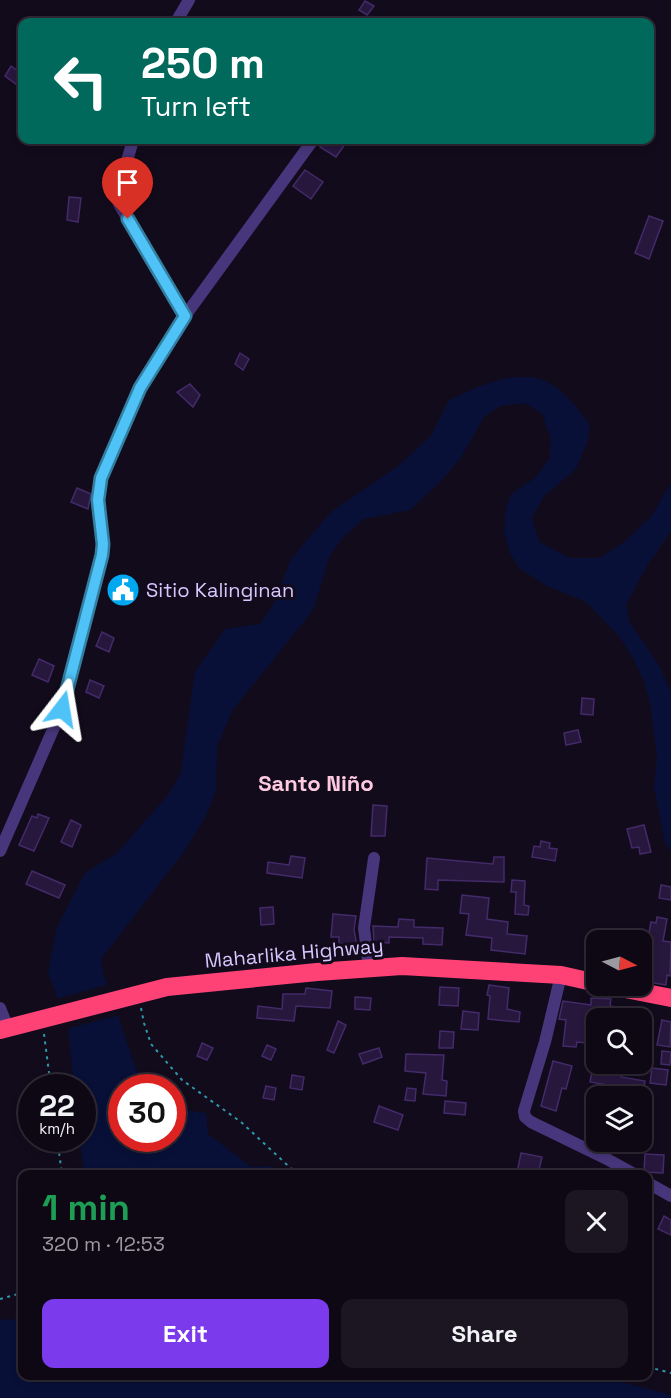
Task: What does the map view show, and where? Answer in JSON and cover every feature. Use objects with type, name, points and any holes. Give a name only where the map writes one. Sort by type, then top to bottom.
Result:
[{"type":"highway","name":"Maharlika Highway","points":[[4,1029],[167,987],[369,968],[402,966],[561,975],[586,981]]},
{"type":"highway","points":[[652,994],[671,998]]},
{"type":"street","points":[[178,18],[189,0]]},
{"type":"street","points":[[132,144],[117,196],[119,204],[185,316]]},
{"type":"street","points":[[0,851],[62,709],[102,555],[98,500],[101,478],[140,388],[185,316],[310,144]]},
{"type":"street","points":[[369,968],[364,928],[374,858]]},
{"type":"street","points":[[561,975],[545,1042],[524,1111],[525,1117],[627,1170]]},
{"type":"street","points":[[0,1008],[4,1029]]},
{"type":"street","points":[[652,1185],[671,1196]]},
{"type":"path","points":[[134,995],[151,1044],[183,1080],[241,1122],[293,1170]]},
{"type":"path","points":[[47,1018],[50,1074]]},
{"type":"path","points":[[59,1152],[61,1170]]},
{"type":"path","points":[[0,1299],[18,1294]]},
{"type":"path","points":[[652,1368],[671,1373]]},
{"type":"shaded area","points":[[532,377],[545,381],[560,390],[590,425],[587,443],[576,469],[544,496],[532,518],[539,542],[570,558],[599,558],[624,542],[651,517],[671,483],[671,531],[647,566],[626,605],[630,623],[659,665],[671,692],[671,852],[665,842],[654,787],[657,757],[650,702],[643,679],[632,656],[618,635],[586,602],[547,586],[519,568],[510,553],[504,532],[506,509],[511,494],[536,477],[549,459],[551,439],[542,414],[525,403],[500,406],[484,417],[460,459],[442,480],[410,510],[364,519],[345,535],[330,555],[313,610],[232,711],[217,747],[216,790],[206,816],[183,853],[101,959],[103,972],[138,1074],[108,1074],[108,1152],[186,1152],[186,1110],[206,1113],[208,1134],[251,1167],[272,1166],[276,1170],[84,1170],[81,1152],[96,1152],[96,1074],[73,1074],[68,1026],[48,973],[57,927],[85,873],[117,853],[169,794],[181,772],[195,672],[225,629],[260,624],[274,603],[291,559],[331,512],[397,467],[431,436],[449,400],[480,386],[506,378]]},
{"type":"shaded area","points":[[18,1319],[18,1380],[614,1380],[671,1395],[671,1398],[0,1398],[0,1320]]},
{"type":"pier","points":[[110,984],[120,1015],[66,1029],[56,999]]},
{"type":"building","points":[[365,1],[374,6],[367,15],[359,10]]},
{"type":"building","points":[[11,66],[18,71],[16,84],[5,76]]},
{"type":"building","points":[[322,144],[345,144],[336,157],[320,147]]},
{"type":"building","points":[[305,170],[323,182],[311,199],[293,186]]},
{"type":"building","points":[[69,197],[81,198],[78,222],[67,220]]},
{"type":"building","points":[[649,216],[663,221],[649,259],[635,253]]},
{"type":"building","points":[[240,353],[249,359],[243,370],[235,364]]},
{"type":"building","points":[[190,384],[200,395],[193,407],[177,392]]},
{"type":"building","points":[[77,488],[91,494],[88,509],[71,502]]},
{"type":"building","points":[[102,632],[114,638],[109,652],[96,646]]},
{"type":"building","points":[[39,659],[54,666],[48,682],[32,675]]},
{"type":"building","points":[[90,680],[104,686],[99,698],[86,692]]},
{"type":"building","points":[[582,698],[594,699],[593,715],[581,714]]},
{"type":"building","points":[[578,730],[581,742],[566,745],[564,733]]},
{"type":"building","points":[[373,805],[387,806],[385,836],[371,836]]},
{"type":"building","points":[[38,814],[49,818],[34,851],[19,845],[32,816],[37,818]]},
{"type":"building","points":[[71,820],[81,825],[72,847],[61,842]]},
{"type":"building","points":[[644,825],[651,852],[640,854],[639,847],[632,848],[627,829]]},
{"type":"building","points":[[541,841],[550,843],[549,848],[557,849],[555,861],[532,857],[534,846],[540,847]]},
{"type":"building","points":[[291,856],[305,858],[302,878],[267,873],[268,862],[289,865]]},
{"type":"building","points":[[494,857],[504,857],[504,882],[438,880],[438,890],[425,889],[427,858],[493,864]]},
{"type":"building","points":[[32,871],[65,885],[59,898],[26,884]]},
{"type":"building","points":[[512,880],[525,881],[524,905],[529,906],[528,915],[515,914],[516,892],[511,892]]},
{"type":"building","points":[[661,885],[671,887],[671,900],[659,898]]},
{"type":"building","points":[[462,895],[489,898],[487,919],[508,922],[507,934],[527,936],[525,954],[491,950],[492,938],[466,935],[469,914],[460,913]]},
{"type":"building","points":[[273,907],[274,924],[261,925],[260,908]]},
{"type":"building","points":[[333,914],[356,916],[354,930],[357,945],[339,944],[339,937],[331,937]]},
{"type":"building","points":[[657,917],[667,919],[663,941],[671,942],[670,976],[667,975],[666,985],[652,983],[652,930],[650,930],[651,922],[656,923]]},
{"type":"building","points":[[399,919],[414,920],[414,927],[443,928],[442,945],[423,944],[423,938],[389,937],[389,943],[374,942],[373,926],[398,927]]},
{"type":"building","points":[[489,985],[509,988],[507,1009],[520,1012],[519,1022],[488,1019]]},
{"type":"building","points":[[440,987],[459,988],[458,1006],[439,1005]]},
{"type":"building","points":[[306,988],[332,991],[330,1008],[296,1006],[294,1021],[257,1018],[258,1006],[282,1009],[283,994],[305,994]]},
{"type":"building","points":[[355,997],[371,998],[370,1010],[355,1009]]},
{"type":"building","points":[[591,998],[611,999],[610,1006],[622,1008],[586,1008],[586,1043],[577,1042],[576,1047],[563,1046],[566,1020],[559,1019],[563,1001],[591,1005]]},
{"type":"building","points":[[463,1011],[479,1013],[478,1030],[461,1029]]},
{"type":"building","points":[[662,1020],[671,1022],[670,1047],[657,1045]]},
{"type":"building","points":[[338,1021],[346,1025],[334,1053],[327,1050]]},
{"type":"building","points":[[440,1031],[454,1032],[453,1048],[439,1048]]},
{"type":"building","points":[[202,1043],[213,1048],[207,1060],[197,1056]]},
{"type":"building","points":[[267,1045],[276,1049],[271,1060],[262,1056]]},
{"type":"building","points":[[379,1048],[382,1057],[363,1064],[359,1054]]},
{"type":"building","points":[[662,1051],[671,1052],[670,1065],[661,1064]]},
{"type":"building","points":[[406,1054],[444,1055],[442,1080],[447,1081],[446,1096],[423,1094],[426,1073],[405,1071]]},
{"type":"building","points":[[553,1061],[572,1066],[566,1089],[562,1088],[556,1111],[541,1106]]},
{"type":"building","points":[[652,1068],[668,1070],[666,1085],[650,1083]]},
{"type":"building","points":[[592,1074],[622,1074],[621,1077],[645,1081],[644,1086],[613,1086],[590,1082]]},
{"type":"building","points":[[292,1075],[304,1077],[302,1090],[290,1088]]},
{"type":"building","points":[[266,1086],[276,1088],[274,1100],[263,1098]]},
{"type":"building","points":[[407,1088],[416,1089],[415,1101],[405,1100]]},
{"type":"building","points":[[445,1101],[466,1103],[465,1115],[444,1113]]},
{"type":"building","points":[[379,1106],[403,1115],[398,1130],[374,1122]]},
{"type":"building","points":[[521,1153],[542,1157],[539,1170],[518,1170]]},
{"type":"building","points":[[645,1154],[664,1155],[663,1173],[644,1170]]},
{"type":"building","points":[[664,1216],[671,1220],[671,1235],[658,1229]]},
{"type":"place","name":"Sitio Kalinginan","points":[[123,590]]},
{"type":"district","name":"Santo Niño","points":[[316,783]]},
{"type":"route","points":[[62,709],[102,555],[98,500],[101,478],[140,388],[185,316],[128,219]]}]
